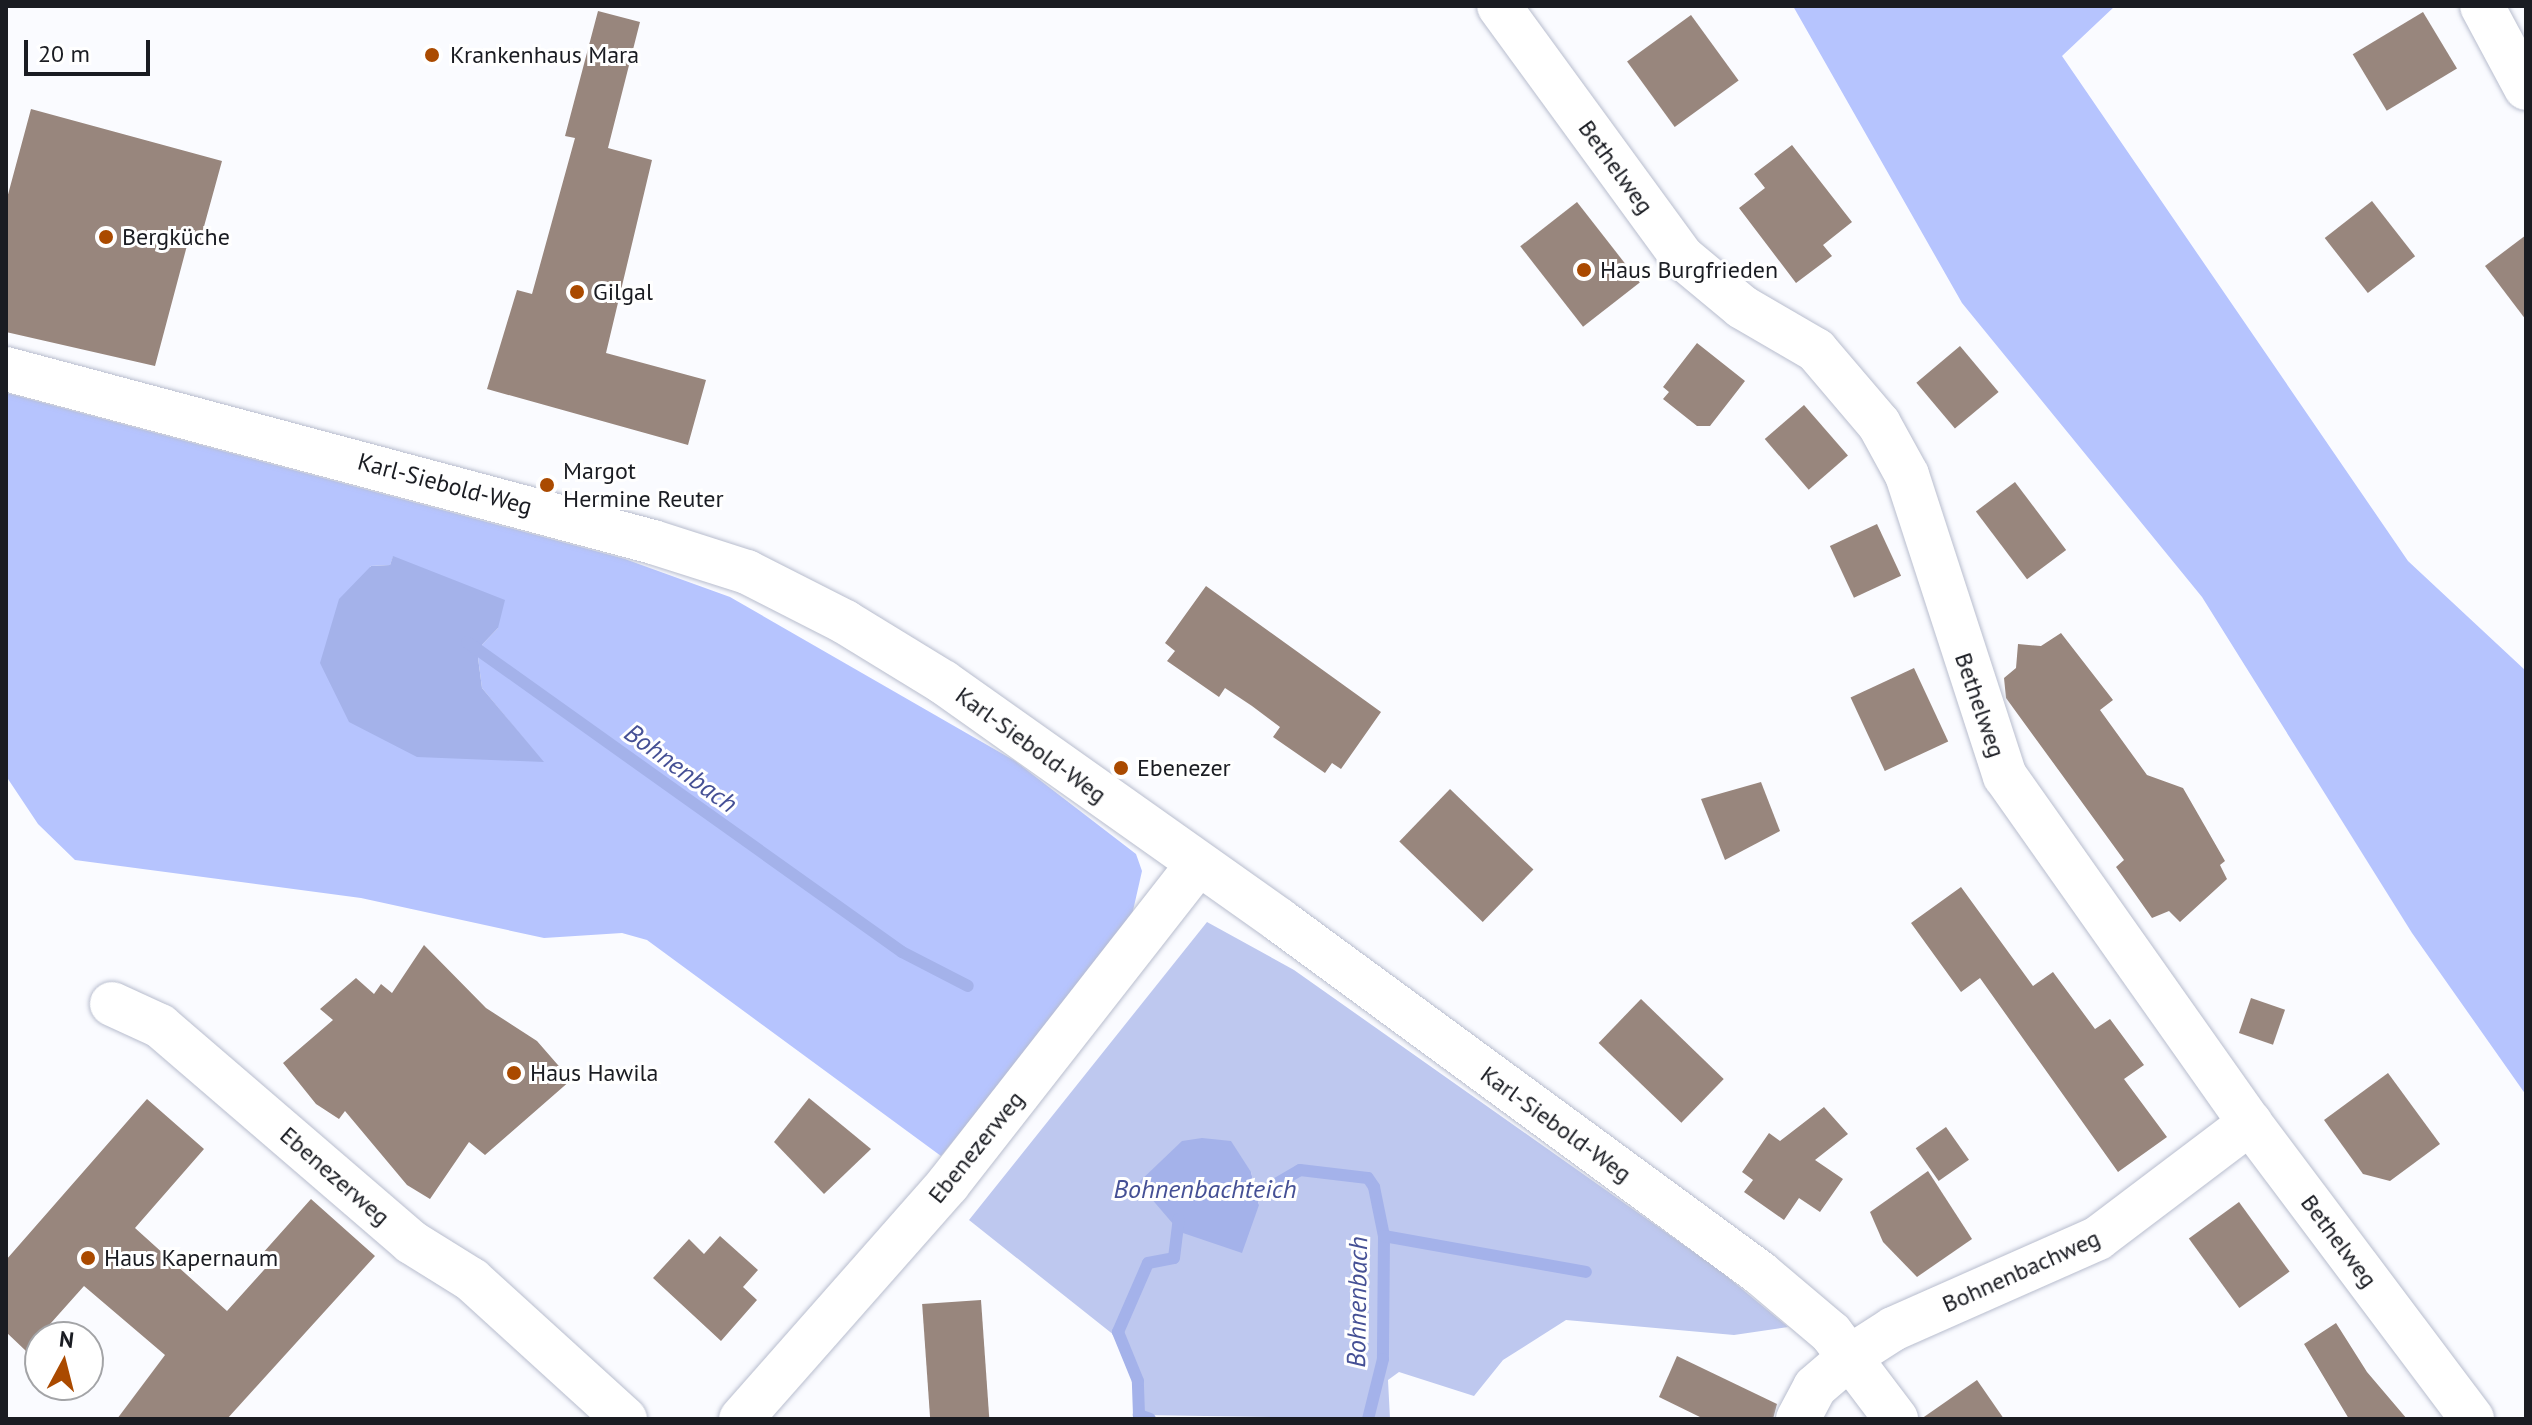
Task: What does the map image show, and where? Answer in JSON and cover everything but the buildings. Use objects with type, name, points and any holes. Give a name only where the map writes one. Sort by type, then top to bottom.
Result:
[{"type":"street","name":"Bethelweg","points":[[1499,6],[1682,257],[1742,307],[1816,350],[1879,424],[1907,475],[2005,776],[2250,1123],[2472,1419]]},
{"type":"street","points":[[2482,6],[2526,88]]},
{"type":"street","name":"Karl-Siebold-Weg","points":[[6,369],[421,477],[747,572],[943,682],[1760,1273],[1851,1356],[1896,1419]]},
{"type":"street","name":"Ebenezerweg","points":[[741,1419],[948,1184],[1197,865]]},
{"type":"street","name":"Ebenezerweg","points":[[112,1004],[160,1026],[411,1242],[472,1280],[625,1419]]},
{"type":"street","name":"Bohnenbachweg","points":[[1798,1419],[1815,1387],[1851,1356],[1893,1329],[2098,1238],[2250,1123]]},
{"type":"shaded area","points":[[1793,6],[2115,6],[2062,56],[2408,561],[2526,671],[2526,1095],[2412,933],[2202,597],[1962,303]]},
{"type":"shaded area","points":[[6,393],[625,559],[730,597],[1015,761],[1136,854],[1142,871],[1130,924],[941,1156],[647,940],[622,933],[544,938],[361,898],[75,860],[38,824],[6,776]],"holes":[[[393,557],[498,628],[477,650],[482,688],[543,762],[370,566],[390,565]]]},
{"type":"shaded area","points":[[1207,922],[1294,970],[1719,1270],[1788,1327],[1734,1335],[1566,1320],[1503,1360],[1474,1396],[1399,1372],[1388,1380],[1390,1419],[1139,1415],[1129,1347],[969,1220]],"holes":[[[1162,1163],[1251,1172],[1259,1205],[1139,1183]]]},
{"type":"water","points":[[393,556],[505,600],[498,628],[477,650],[482,688],[544,762],[417,757],[349,722],[320,663],[339,599],[371,566],[390,565]]},
{"type":"water","name":"Bohnenbachteich","points":[[1202,1138],[1231,1141],[1251,1172],[1259,1205],[1242,1253],[1180,1232],[1138,1183],[1182,1141]]},
{"type":"waterway","name":"Bohnenbach","points":[[467,642],[902,952],[968,986]]},
{"type":"waterway","name":"Bohnenbach","points":[[1242,1192],[1255,1196],[1300,1170],[1368,1178],[1374,1187],[1384,1236],[1383,1359],[1368,1419]]},
{"type":"waterway","name":"Bohnenbach","points":[[1150,1419],[1139,1415],[1138,1381],[1118,1332],[1148,1263],[1174,1258],[1179,1219]]},
{"type":"waterway","points":[[1384,1236],[1586,1272]]},
{"type":"place","name":"Krankenhaus Mara","points":[[432,55]]},
{"type":"place","name":"Bergküche","points":[[106,237]]},
{"type":"place","name":"Haus Burgfrieden","points":[[1584,270]]},
{"type":"place","name":"Gilgal","points":[[577,292]]},
{"type":"place","name":"Margot Hermine Reuter","points":[[547,485]]},
{"type":"place","name":"Ebenezer","points":[[1121,768]]},
{"type":"place","name":"Haus Hawila","points":[[514,1073]]},
{"type":"place","name":"Haus Kapernaum","points":[[88,1258]]}]
